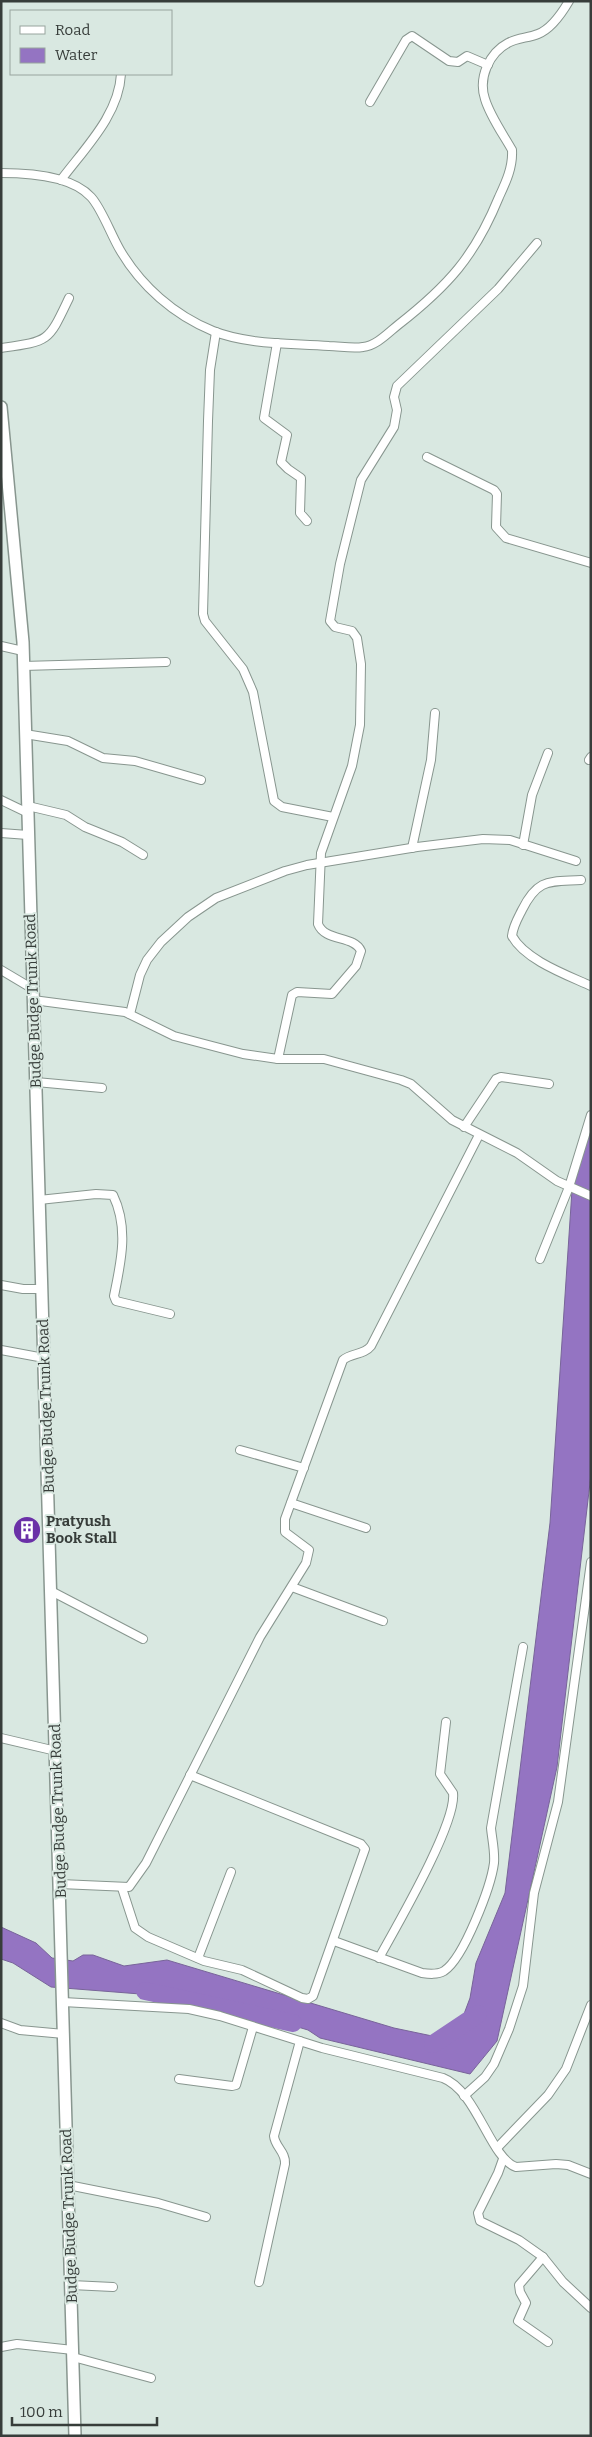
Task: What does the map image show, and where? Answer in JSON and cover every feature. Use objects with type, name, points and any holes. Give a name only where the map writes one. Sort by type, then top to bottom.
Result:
[{"type":"main road","name":"Budge Budge Trunk Road","points":[[1,407],[24,666],[68,2185],[77,2285],[73,2354],[75,2436]]},
{"type":"street","points":[[1,173],[24,173],[61,180],[91,197],[121,252],[154,294],[190,320],[216,332],[277,342],[363,348],[373,344],[453,277],[464,264],[488,225],[512,161],[512,150],[485,100],[483,87],[488,65],[499,48],[509,42],[546,30],[569,1]]},
{"type":"street","points":[[370,102],[406,40],[412,36],[449,61],[458,62],[467,56],[488,65]]},
{"type":"street","points":[[61,180],[104,123],[115,102],[121,75]]},
{"type":"street","points":[[278,1059],[292,995],[297,992],[332,994],[356,966],[361,952],[354,944],[320,930],[318,916],[320,862],[333,817],[352,766],[360,726],[361,664],[354,633],[332,625],[330,614],[362,475],[394,427],[397,410],[394,397],[397,386],[498,289],[537,243]]},
{"type":"street","points":[[1,348],[39,342],[50,335],[69,298]]},
{"type":"street","points":[[216,332],[210,370],[203,614],[205,620],[243,669],[249,681],[261,725],[274,801],[282,807],[333,817]]},
{"type":"street","points":[[277,342],[264,418],[287,435],[281,462],[288,470],[301,478],[300,513],[307,521]]},
{"type":"street","points":[[427,457],[494,490],[497,494],[496,528],[506,538],[591,563]]},
{"type":"street","points":[[1,646],[23,651]]},
{"type":"street","points":[[24,666],[166,662]]},
{"type":"street","points":[[412,848],[431,760],[435,713]]},
{"type":"street","points":[[25,734],[68,741],[103,758],[135,761],[201,780]]},
{"type":"street","points":[[523,845],[532,795],[548,753]]},
{"type":"street","points":[[1,800],[28,810],[66,815],[85,827],[122,842],[143,855]]},
{"type":"street","points":[[1,833],[28,835]]},
{"type":"street","points":[[130,1014],[140,974],[147,960],[161,942],[188,917],[216,898],[285,871],[320,862],[483,839],[510,840],[576,861]]},
{"type":"street","points":[[581,880],[552,882],[541,885],[534,890],[516,922],[512,936],[520,946],[553,969],[591,986]]},
{"type":"street","points":[[1,970],[33,994],[118,1010],[174,1036],[243,1054],[278,1059],[324,1058],[401,1080],[411,1084],[442,1114],[479,1135],[517,1153],[572,1188],[591,1196]]},
{"type":"street","points":[[464,1127],[496,1079],[501,1077],[549,1084]]},
{"type":"street","points":[[36,1082],[102,1088]]},
{"type":"street","points":[[540,1258],[572,1188],[591,1115]]},
{"type":"street","points":[[60,1884],[129,1887],[146,1862],[260,1637],[306,1563],[309,1550],[285,1532],[285,1519],[343,1360],[348,1356],[368,1350],[374,1342],[479,1135]]},
{"type":"street","points":[[39,1200],[96,1194],[113,1195],[121,1220],[123,1241],[122,1261],[114,1296],[116,1301],[170,1314]]},
{"type":"street","points":[[1,1285],[22,1289],[42,1289]]},
{"type":"street","points":[[1,1350],[44,1358]]},
{"type":"street","points":[[240,1450],[304,1468]]},
{"type":"street","points":[[291,1503],[366,1528]]},
{"type":"street","points":[[464,2096],[485,2077],[494,2064],[509,2029],[523,1986],[534,1893],[558,1802],[591,1562]]},
{"type":"street","points":[[292,1587],[383,1621]]},
{"type":"street","points":[[51,1591],[143,1640]]},
{"type":"street","points":[[334,1941],[422,1973],[433,1975],[443,1972],[460,1952],[482,1903],[492,1872],[494,1852],[491,1828],[523,1647]]},
{"type":"street","points":[[379,1958],[438,1844],[452,1806],[454,1793],[440,1774],[446,1722]]},
{"type":"street","points":[[1,1738],[56,1751]]},
{"type":"street","points":[[122,1888],[135,1928],[164,1946],[242,1970],[302,1998],[308,1999],[313,1996],[364,1857],[365,1849],[361,1844],[190,1774]]},
{"type":"street","points":[[198,1958],[231,1872]]},
{"type":"street","points":[[63,2002],[177,2007],[220,2016],[300,2041],[442,2078],[452,2082],[464,2096],[503,2158],[516,2167],[568,2165],[591,2174]]},
{"type":"street","points":[[497,2148],[548,2095],[566,2069],[591,2005]]},
{"type":"street","points":[[1,2023],[20,2030],[64,2034]]},
{"type":"street","points":[[179,2079],[236,2085],[253,2027]]},
{"type":"street","points":[[259,2282],[285,2164],[284,2154],[275,2142],[274,2136],[300,2041]]},
{"type":"street","points":[[503,2158],[478,2213],[478,2218],[483,2224],[519,2240],[543,2258],[563,2282],[591,2308]]},
{"type":"street","points":[[68,2185],[158,2203],[206,2217]]},
{"type":"street","points":[[543,2258],[519,2285],[520,2292],[526,2303],[518,2321],[548,2342]]},
{"type":"street","points":[[77,2285],[113,2287]]},
{"type":"street","points":[[1,2347],[17,2344],[73,2354],[151,2378]]},
{"type":"water","points":[[591,1127],[591,1474],[557,1767],[497,2041],[470,2074],[320,2038],[308,2030],[204,1999],[51,1987],[13,1963],[1,1959],[1,1927],[36,1943],[52,1958],[73,1961],[83,1955],[93,1955],[124,1966],[167,1960],[394,2028],[437,2037],[458,2030],[470,1998],[476,1963],[505,1893],[550,1523],[572,1190]]},
{"type":"waterway","points":[[145,1991],[293,2023]]},
{"type":"waterway","points":[[433,2044],[478,2014]]},
{"type":"place","name":"Pratyush Book Stall","points":[[27,1530]]}]
